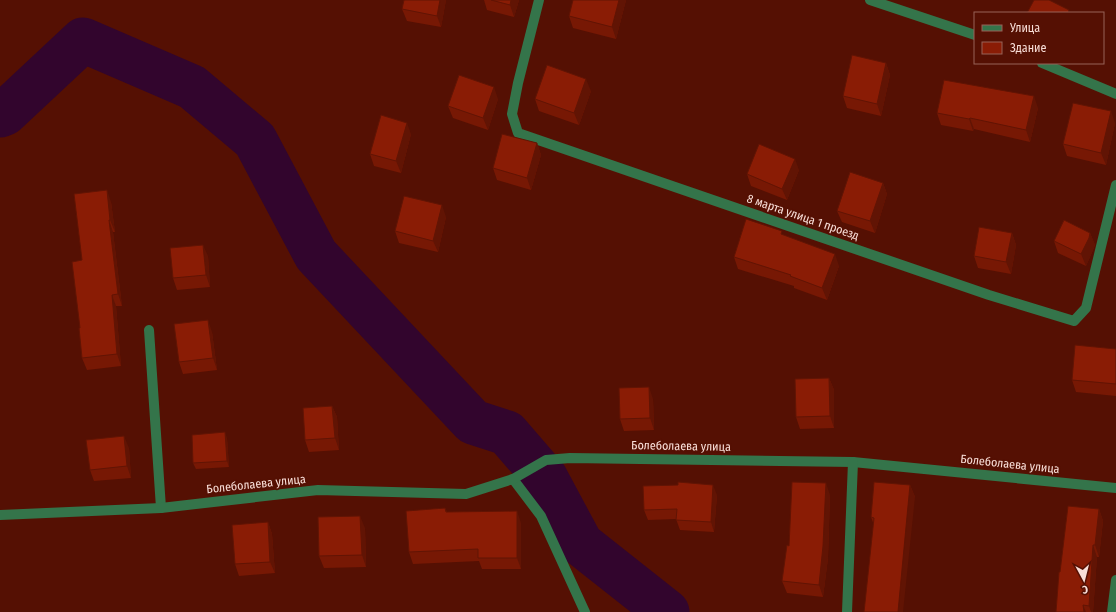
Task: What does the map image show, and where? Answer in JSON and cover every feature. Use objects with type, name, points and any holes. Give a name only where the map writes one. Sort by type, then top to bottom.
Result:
[{"type":"street","name":"8 марта улица 1 проезд","points":[[539,0],[518,83],[512,114],[518,133],[989,295],[1074,321],[1086,308],[1116,185]]},
{"type":"street","points":[[870,0],[974,35]]},
{"type":"street","points":[[1044,64],[1116,94]]},
{"type":"street","points":[[149,330],[161,508]]},
{"type":"street","name":"Болеболаева улица","points":[[0,515],[161,508],[318,490],[466,494],[513,479],[546,460],[570,458],[853,462],[1116,488]]},
{"type":"street","points":[[847,612],[853,462]]},
{"type":"street","points":[[513,479],[541,516],[585,612]]},
{"type":"street","points":[[1112,612],[1116,580]]},
{"type":"building","points":[[404,0],[440,0],[437,16],[402,9]]},
{"type":"building","points":[[491,0],[511,0],[510,5]]},
{"type":"building","points":[[573,0],[619,0],[612,27],[569,16]]},
{"type":"building","points":[[1034,0],[1049,0],[1069,10],[1068,12],[1028,12]]},
{"type":"building","points":[[852,55],[886,63],[877,104],[843,96]]},
{"type":"building","points":[[547,65],[586,79],[574,113],[535,99]]},
{"type":"building","points":[[459,75],[494,87],[483,118],[448,106]]},
{"type":"building","points":[[944,80],[1034,96],[1026,130],[970,118],[937,113]]},
{"type":"building","points":[[1073,103],[1111,111],[1101,153],[1063,144]]},
{"type":"building","points":[[381,115],[407,123],[396,161],[370,154]]},
{"type":"building","points":[[502,134],[537,143],[527,178],[493,168]]},
{"type":"building","points":[[759,144],[795,159],[782,189],[747,174]]},
{"type":"building","points":[[850,172],[883,183],[870,221],[837,211]]},
{"type":"building","points":[[107,190],[118,294],[112,295],[117,354],[82,358],[72,262],[82,260],[74,194]]},
{"type":"building","points":[[404,196],[442,205],[433,241],[395,231]]},
{"type":"building","points":[[746,219],[782,231],[781,234],[835,254],[822,288],[790,276],[791,275],[734,257]]},
{"type":"building","points":[[1064,220],[1090,233],[1081,254],[1054,241]]},
{"type":"building","points":[[979,227],[1012,233],[1006,262],[974,256]]},
{"type":"building","points":[[203,245],[206,275],[173,278],[170,248]]},
{"type":"building","points":[[208,320],[213,358],[179,362],[174,324]]},
{"type":"building","points":[[1075,345],[1116,349],[1116,384],[1072,380]]},
{"type":"building","points":[[829,378],[830,416],[796,417],[795,379]]},
{"type":"building","points":[[649,387],[650,418],[620,419],[619,388]]},
{"type":"building","points":[[332,406],[335,438],[305,440],[303,408]]},
{"type":"building","points":[[225,432],[227,461],[193,463],[192,435]]},
{"type":"building","points":[[124,436],[127,466],[90,470],[86,440]]},
{"type":"building","points":[[678,482],[713,485],[711,522],[676,520],[677,509],[644,510],[643,486],[678,485]]},
{"type":"building","points":[[792,482],[826,483],[823,546],[819,585],[782,581],[787,545],[789,546]]},
{"type":"building","points":[[874,482],[910,485],[898,612],[864,612],[874,518],[871,517]]},
{"type":"building","points":[[1068,506],[1099,509],[1095,545],[1093,545],[1089,606],[1083,605],[1084,612],[1056,612],[1059,572]]},
{"type":"building","points":[[445,508],[446,512],[517,511],[517,558],[478,558],[478,549],[409,552],[406,511]]},
{"type":"building","points":[[360,516],[362,555],[319,556],[318,517]]},
{"type":"building","points":[[268,522],[270,562],[235,564],[232,525]]},
{"type":"waterway","points":[[0,115],[5,113],[83,40],[192,87],[255,140],[316,255],[473,422],[507,433],[545,477],[581,544],[667,612]]}]
